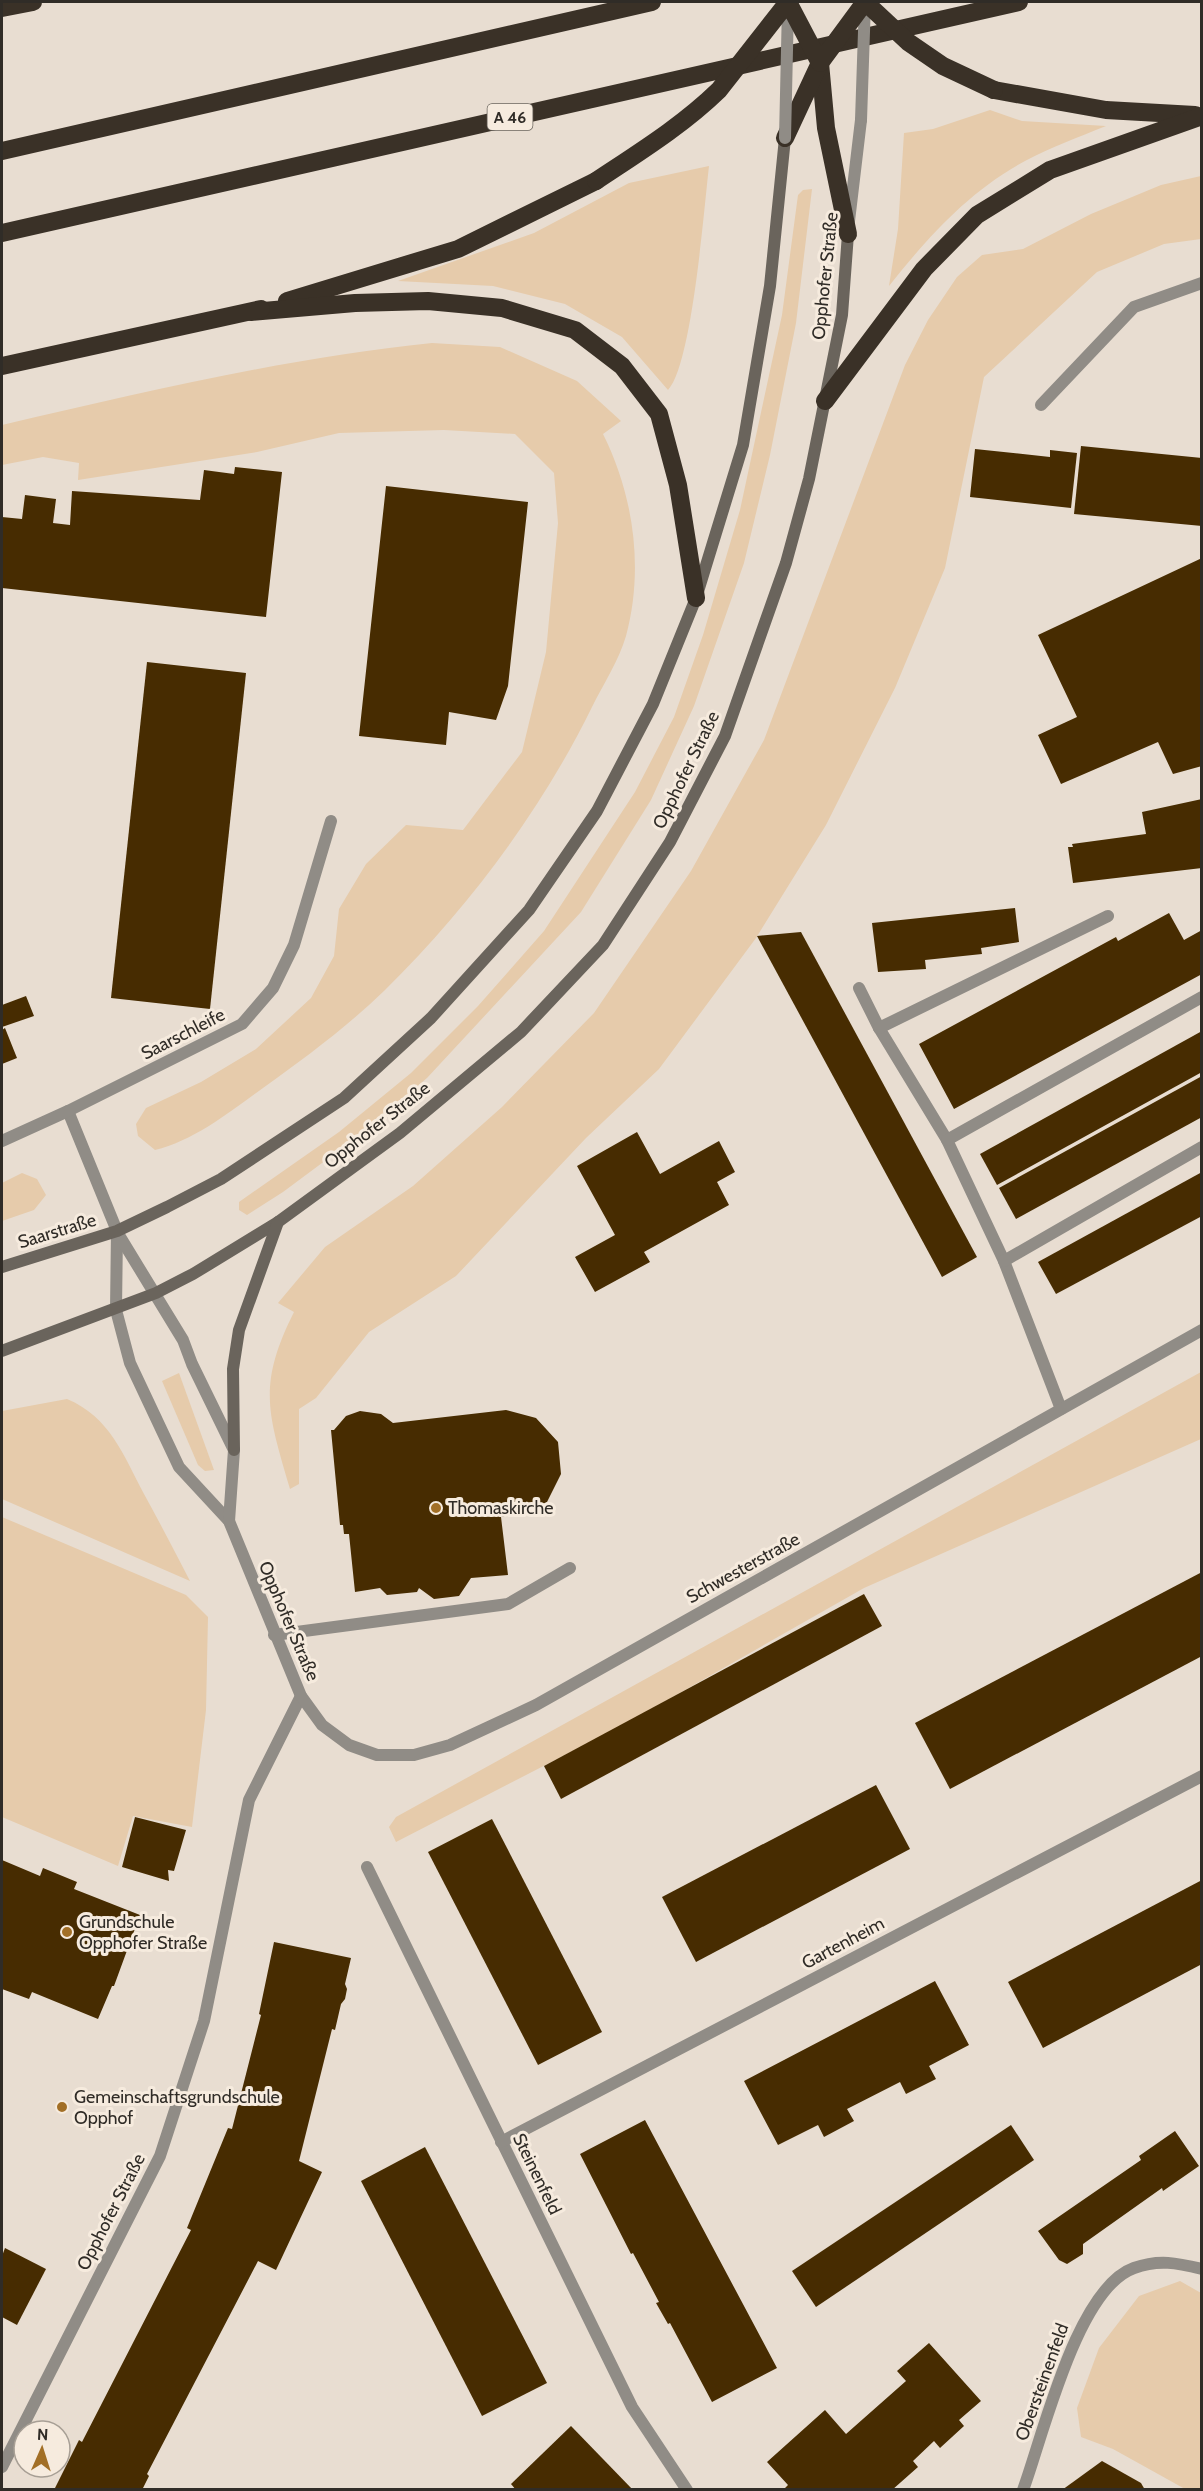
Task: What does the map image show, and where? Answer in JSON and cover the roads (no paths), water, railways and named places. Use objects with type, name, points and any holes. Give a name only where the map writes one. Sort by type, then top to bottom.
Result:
[{"type":"highway","points":[[2,8],[33,2]]},
{"type":"highway","points":[[2,151],[652,2]]},
{"type":"highway","points":[[2,366],[251,312],[458,249],[596,181],[678,126],[719,90],[788,2],[820,63],[826,128],[848,234]]},
{"type":"highway","points":[[785,138],[820,63],[865,2],[908,42],[943,66],[994,90],[1106,110],[1202,116]]},
{"type":"highway","name":"A 46","points":[[2,233],[1019,2]]},
{"type":"highway","points":[[825,401],[924,269],[977,214],[1050,170],[1202,116]]},
{"type":"highway","points":[[251,312],[355,303],[428,301],[501,308],[575,330],[622,366],[659,414],[678,485],[696,598]]},
{"type":"main road","points":[[117,1231],[221,1179],[344,1098],[431,1018],[530,910],[597,812],[653,704],[696,598],[743,445],[770,286],[785,138]]},
{"type":"main road","name":"Opphofer Straße","points":[[156,1293],[194,1274],[278,1222],[400,1133],[521,1032],[603,945],[670,842],[725,736],[786,563],[809,479],[842,315],[848,234]]},
{"type":"main road","points":[[234,1450],[233,1369],[239,1330],[278,1222]]},
{"type":"main road","name":"Saarstraße","points":[[2,1267],[117,1231]]},
{"type":"main road","points":[[2,1351],[116,1310],[156,1293]]},
{"type":"street","points":[[785,138],[788,2]]},
{"type":"street","name":"Opphofer Straße","points":[[848,234],[861,120],[865,2]]},
{"type":"street","points":[[1041,405],[1134,307],[1202,283]]},
{"type":"street","name":"Saarschleife","points":[[2,1141],[68,1111],[242,1024],[273,988],[294,945],[331,821]]},
{"type":"street","points":[[879,1028],[1108,915]]},
{"type":"street","points":[[859,988],[879,1028],[947,1140],[1004,1262],[1061,1409]]},
{"type":"street","points":[[947,1140],[1202,997]]},
{"type":"street","points":[[68,1111],[117,1231]]},
{"type":"street","points":[[1004,1262],[1202,1147]]},
{"type":"street","name":"Opphofer Straße","points":[[117,1231],[183,1340],[192,1364],[234,1450],[230,1521]]},
{"type":"street","name":"Saarstraße","points":[[116,1310],[117,1231]]},
{"type":"street","name":"Opphofer Straße","points":[[2,2467],[160,2156],[204,2021],[249,1800],[301,1696],[274,1635],[230,1521],[179,1467],[130,1363],[116,1310]]},
{"type":"street","name":"Schwesterstraße","points":[[301,1696],[322,1725],[349,1745],[377,1755],[414,1755],[450,1745],[536,1706],[1202,1330]]},
{"type":"street","points":[[274,1635],[508,1604],[570,1568]]},
{"type":"street","name":"Gartenheim","points":[[501,2142],[1202,1776]]},
{"type":"street","name":"Steinenfeld","points":[[367,1867],[632,2407],[687,2490]]},
{"type":"street","name":"Obersteinenfeld","points":[[1023,2490],[1075,2337],[1103,2292],[1132,2268],[1168,2260],[1202,2269]]},
{"type":"place","name":"Thomaskirche","points":[[436,1508]]},
{"type":"place","name":"Grundschule Opphofer Straße","points":[[67,1932]]},
{"type":"place","name":"Gemeinschaftsgrundschule Opphof","points":[[62,2107]]}]
